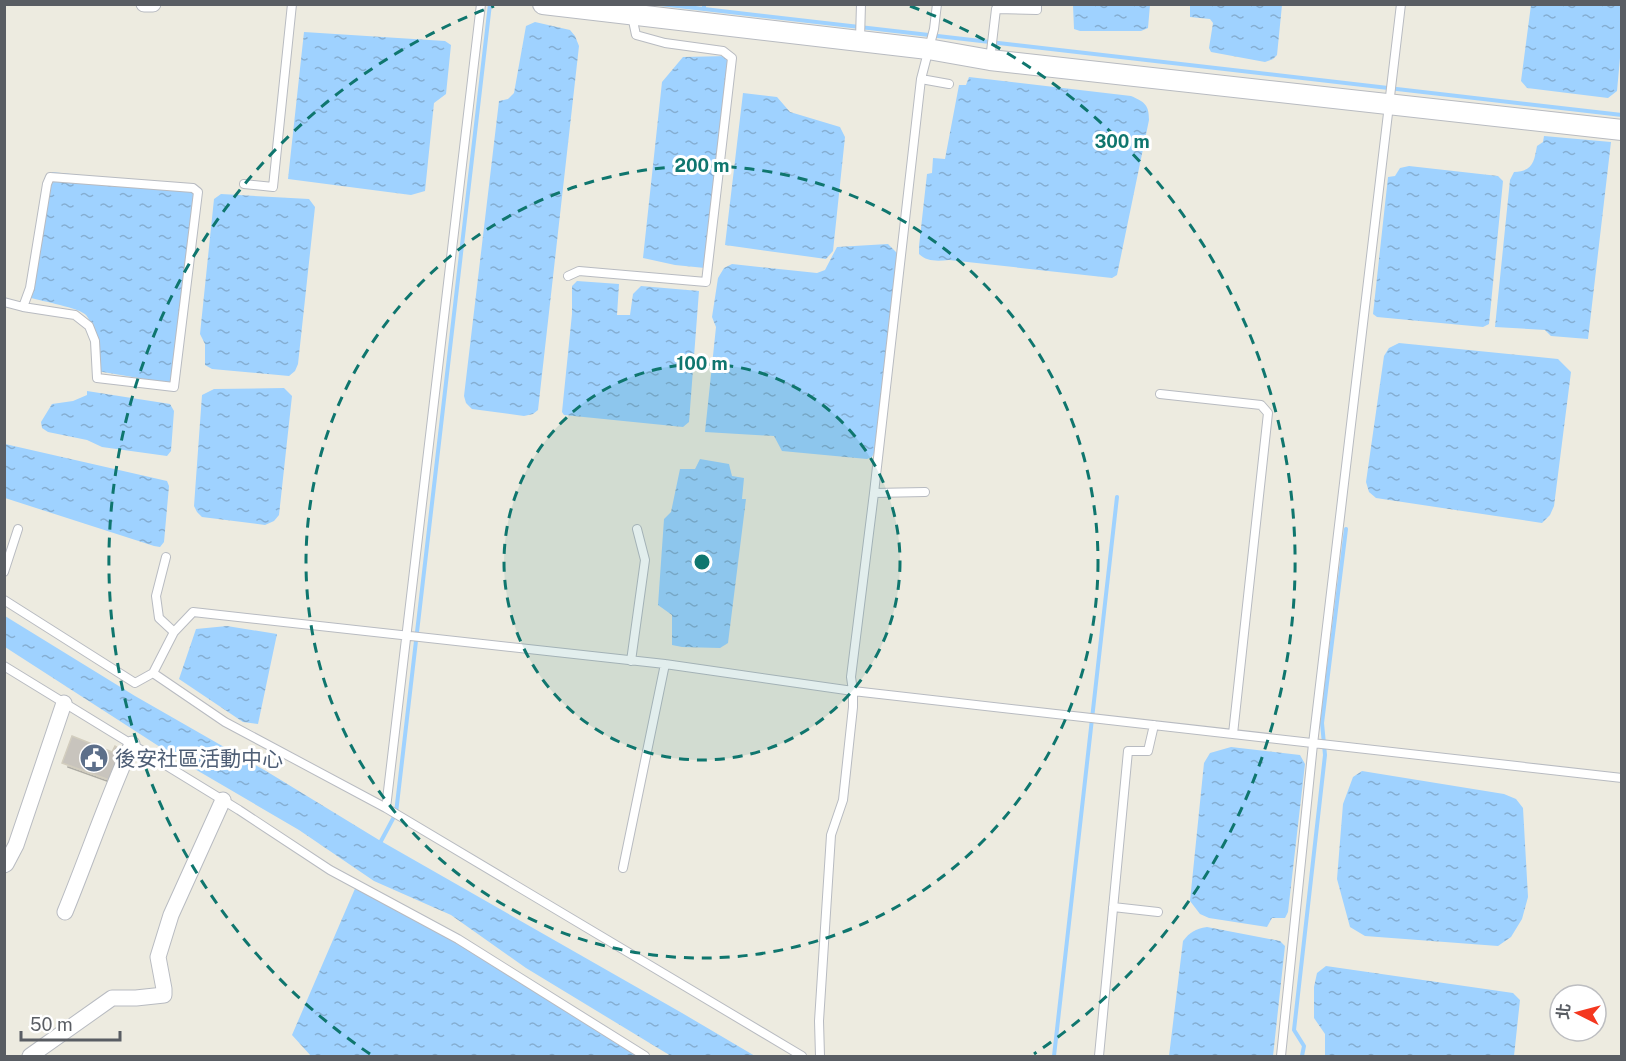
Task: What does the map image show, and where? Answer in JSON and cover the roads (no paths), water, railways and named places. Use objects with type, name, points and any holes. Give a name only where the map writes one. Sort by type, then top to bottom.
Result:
[{"type":"street","points":[[144,4],[153,4]]},
{"type":"street","points":[[543,4],[928,49],[990,60],[1622,130]]},
{"type":"street","points":[[4,865],[15,845],[64,703]]},
{"type":"street","points":[[65,912],[114,783],[132,744]]},
{"type":"street","points":[[30,1056],[112,998],[164,995],[158,957],[171,915],[223,800]]},
{"type":"lane","points":[[244,184],[273,187],[292,4]]},
{"type":"lane","points":[[386,808],[481,4]]},
{"type":"lane","points":[[860,41],[861,4]]},
{"type":"lane","points":[[820,1056],[819,1021],[831,835],[843,800],[853,707],[851,677],[921,79],[934,29],[937,4]]},
{"type":"lane","points":[[990,60],[996,9],[1037,10],[1037,4]]},
{"type":"lane","points":[[1281,1056],[1313,744],[1401,4]]},
{"type":"lane","points":[[568,276],[579,271],[706,282],[732,58],[723,51],[665,43],[636,34],[632,14]]},
{"type":"lane","points":[[921,79],[949,84]]},
{"type":"lane","points":[[4,302],[23,307],[75,315],[89,326],[94,341],[97,378],[174,387],[198,192],[193,188],[51,177],[47,184],[30,288],[23,307]]},
{"type":"lane","points":[[1160,394],[1261,405],[1268,413],[1233,734]]},
{"type":"lane","points":[[874,493],[925,492]]},
{"type":"lane","points":[[4,572],[18,529]]},
{"type":"lane","points":[[631,661],[645,560],[637,529]]},
{"type":"lane","points":[[166,557],[156,596],[159,618],[174,632]]},
{"type":"lane","points":[[4,600],[135,683],[153,673],[174,632],[193,612],[665,664],[853,691],[1622,778]]},
{"type":"lane","points":[[623,868],[665,664]]},
{"type":"lane","points":[[4,666],[223,800],[330,870],[458,939],[636,1054],[645,1056]]},
{"type":"lane","points":[[153,673],[225,722],[386,808],[802,1056]]},
{"type":"lane","points":[[1099,1056],[1128,751],[1148,751],[1154,725]]},
{"type":"lane","points":[[1113,907],[1158,912]]},
{"type":"water","points":[[1073,5],[1150,5],[1148,28],[1141,31],[1080,31],[1074,29]]},
{"type":"water","points":[[1190,5],[1282,5],[1277,55],[1265,62],[1211,52],[1209,48],[1213,23],[1210,19],[1190,17]]},
{"type":"water","points":[[1531,5],[1621,5],[1621,47],[1617,91],[1608,98],[1527,88],[1521,81]]},
{"type":"water","points":[[535,22],[570,30],[579,46],[538,410],[524,416],[472,409],[466,403],[464,396],[499,101],[508,99],[514,93],[526,26]]},
{"type":"water","points":[[304,32],[445,41],[451,45],[446,94],[434,103],[425,191],[411,195],[288,179]]},
{"type":"water","points":[[728,56],[705,268],[675,265],[643,258],[662,82],[683,57]]},
{"type":"water","points":[[969,77],[1131,96],[1145,105],[1149,120],[1117,275],[1112,278],[933,260],[919,254],[927,174],[932,173],[933,158],[945,159],[959,85],[966,85]]},
{"type":"water","points":[[743,93],[777,97],[790,112],[840,127],[845,137],[833,251],[826,259],[725,245]]},
{"type":"water","points":[[1544,136],[1611,142],[1588,339],[1551,336],[1545,330],[1495,327],[1510,180],[1514,172],[1525,170],[1532,165],[1537,146],[1543,142]]},
{"type":"water","points":[[1409,166],[1498,176],[1503,181],[1489,324],[1483,327],[1377,317],[1373,314],[1388,177],[1395,176],[1400,168]]},
{"type":"water","points":[[52,172],[194,187],[198,190],[172,380],[168,383],[97,371],[93,328],[86,315],[69,307],[31,298],[29,293]]},
{"type":"water","points":[[221,194],[309,199],[315,207],[298,364],[289,376],[212,369],[205,365],[205,344],[200,334],[214,199]]},
{"type":"water","points":[[888,244],[898,254],[872,457],[867,459],[782,451],[774,436],[705,432],[716,327],[712,317],[718,278],[724,268],[732,264],[817,273],[825,270],[837,247]]},
{"type":"water","points":[[577,281],[619,284],[617,315],[630,315],[633,294],[641,286],[699,291],[689,422],[683,427],[564,415],[562,412],[572,314],[572,286]]},
{"type":"water","points":[[1399,343],[1558,359],[1571,372],[1554,506],[1550,515],[1542,523],[1376,498],[1369,492],[1366,482],[1384,356],[1389,348]]},
{"type":"water","points":[[284,388],[292,396],[279,515],[274,521],[265,525],[202,517],[194,506],[202,395],[214,389]]},
{"type":"water","points":[[87,391],[170,404],[174,411],[171,451],[167,456],[102,447],[87,440],[48,432],[42,428],[41,422],[52,404],[73,401],[87,395]]},
{"type":"water","points":[[5,444],[167,481],[169,486],[164,542],[160,547],[154,546],[5,498]]},
{"type":"water","points":[[700,459],[729,464],[732,476],[744,478],[742,499],[746,499],[728,643],[720,648],[672,645],[672,615],[658,605],[664,519],[671,512],[680,469],[695,469]]},
{"type":"water","points":[[5,616],[135,696],[266,771],[379,840],[755,1056],[671,1056],[526,968],[451,915],[374,881],[299,830],[188,765],[5,647]]},
{"type":"water","points":[[227,626],[277,634],[258,724],[243,722],[179,679],[196,629]]},
{"type":"water","points":[[1231,747],[1300,755],[1305,764],[1288,912],[1285,918],[1272,918],[1267,927],[1209,918],[1200,914],[1190,901],[1204,763],[1210,753]]},
{"type":"water","points":[[1362,771],[1504,794],[1516,799],[1523,808],[1528,897],[1522,919],[1511,937],[1498,946],[1365,936],[1350,927],[1337,879],[1343,804],[1353,777]]},
{"type":"water","points":[[357,884],[643,1053],[641,1056],[311,1056],[292,1035]]},
{"type":"water","points":[[1207,927],[1280,941],[1285,946],[1273,1056],[1169,1056],[1183,941],[1193,931]]},
{"type":"water","points":[[1326,966],[1513,993],[1520,1000],[1514,1056],[1325,1056],[1325,1034],[1314,1018],[1314,987],[1317,973]]},
{"type":"waterway","points":[[380,843],[396,813],[490,4]]},
{"type":"waterway","points":[[660,4],[704,9],[704,4]]},
{"type":"waterway","points":[[704,9],[1622,115]]},
{"type":"waterway","points":[[1054,1056],[1117,497]]},
{"type":"waterway","points":[[1302,1056],[1304,1046],[1294,1030],[1325,755],[1322,723],[1346,529]]},
{"type":"place","name":"後安社區活動中心","points":[[94,758]]}]
